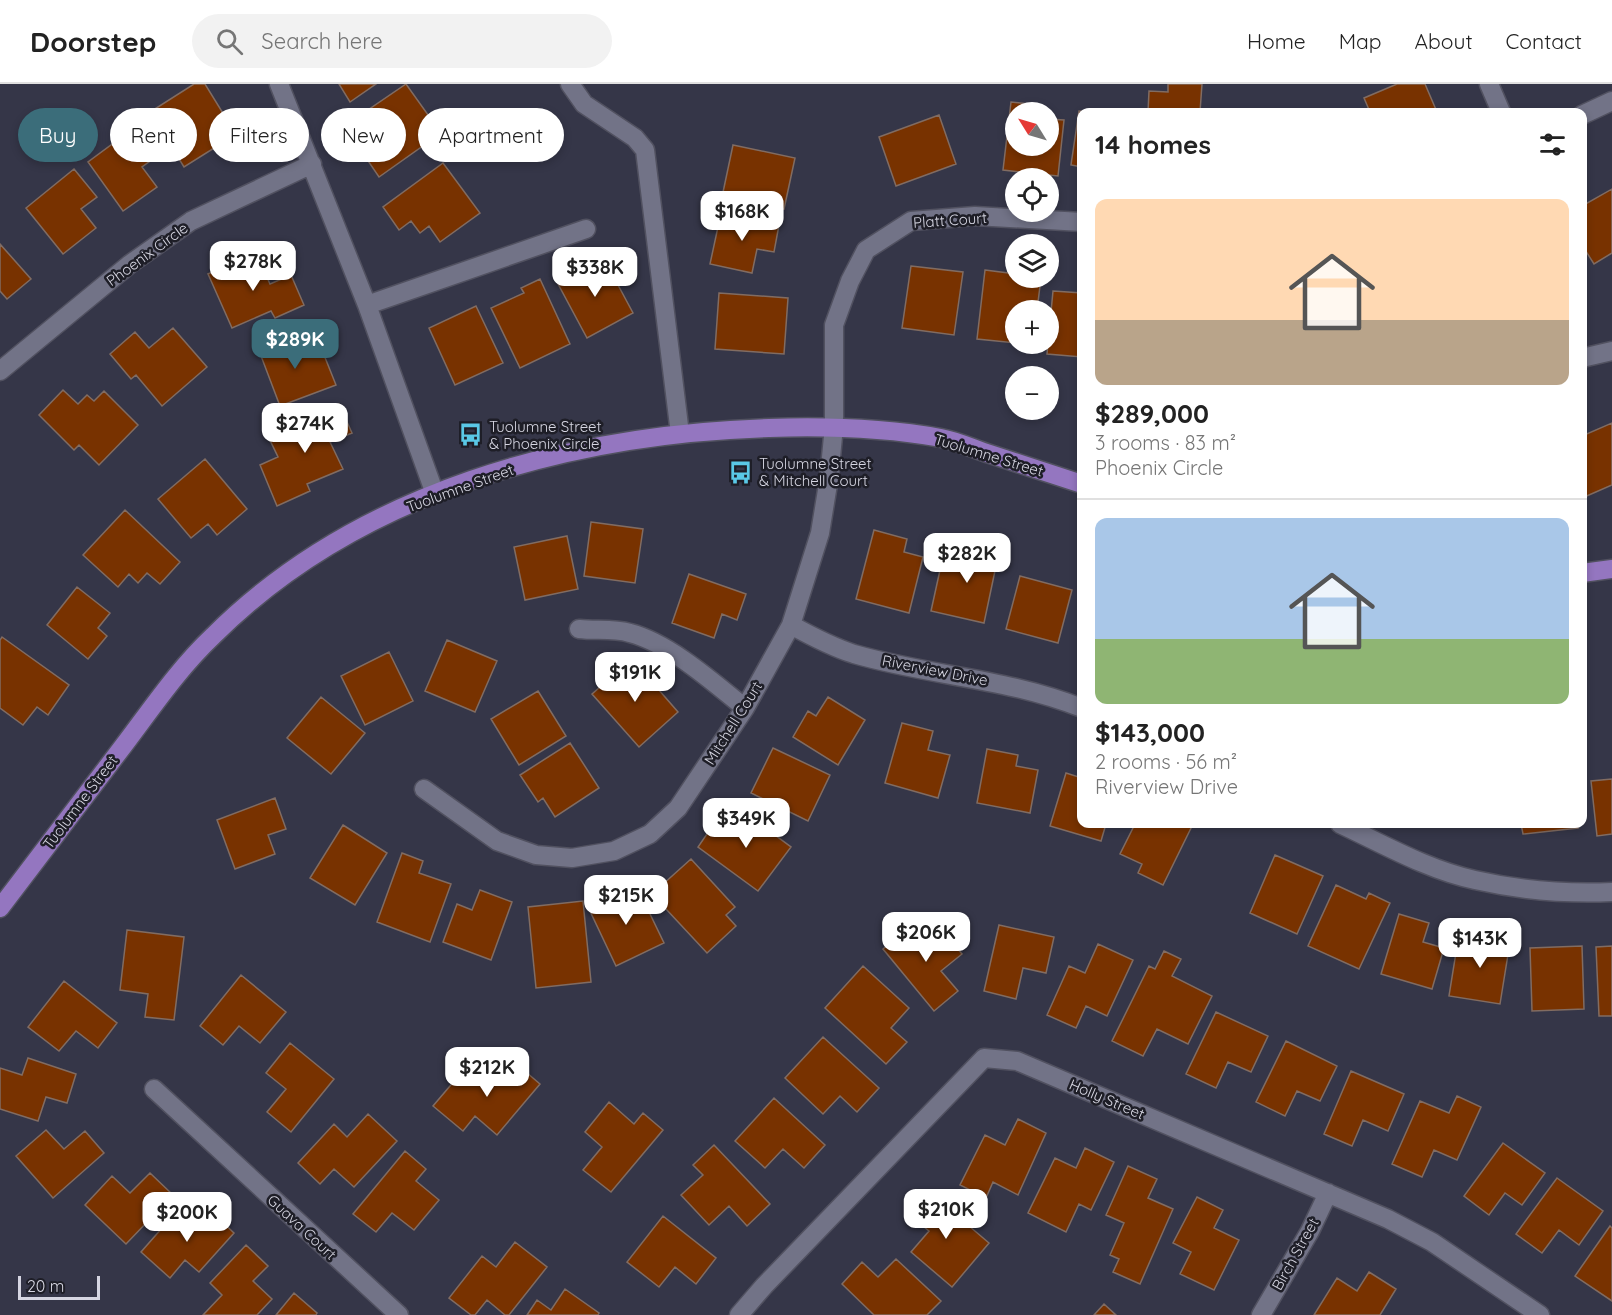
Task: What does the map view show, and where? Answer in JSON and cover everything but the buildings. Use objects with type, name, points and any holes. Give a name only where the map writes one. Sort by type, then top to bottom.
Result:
[{"type":"main road","name":"Tuolumne Street","points":[[0,908],[168,686],[212,636],[265,589],[309,557],[377,520],[435,494],[490,474],[554,456],[627,440],[723,429],[834,426],[944,439],[1077,482]]},
{"type":"main road","points":[[1587,572],[1612,569]]},
{"type":"street","points":[[279,84],[367,305],[435,494]]},
{"type":"street","points":[[570,84],[584,104],[635,138],[645,150],[680,434]]},
{"type":"street","points":[[1489,84],[1499,108]]},
{"type":"street","points":[[1587,113],[1612,101]]},
{"type":"street","name":"Phoenix Circle","points":[[0,371],[130,264],[191,221],[312,164]]},
{"type":"street","name":"Platt Court","points":[[834,426],[834,326],[850,281],[866,250],[911,221],[975,216],[1077,222]]},
{"type":"street","points":[[367,305],[586,228]]},
{"type":"street","points":[[1587,357],[1612,351]]},
{"type":"street","name":"Mitchell Court","points":[[424,789],[497,841],[536,855],[572,858],[614,851],[650,834],[678,808],[745,708],[791,626],[820,533],[834,426]]},
{"type":"street","name":"Riverview Drive","points":[[791,626],[854,654],[997,682],[1045,694],[1077,706]]},
{"type":"street","points":[[579,629],[631,633],[653,643],[682,660],[745,708]]},
{"type":"street","points":[[1349,828],[1425,863],[1474,880],[1536,890],[1612,892]]},
{"type":"street","name":"Holly Street","points":[[739,1315],[764,1286],[984,1058],[1017,1061],[1328,1193],[1432,1242],[1540,1315]]},
{"type":"street","name":"Guava Court","points":[[154,1089],[399,1315]]},
{"type":"street","name":"Birch Street","points":[[1261,1315],[1310,1231],[1328,1193]]},
{"type":"place","name":"Tuolumne Street & Phoenix Circle","points":[[471,435]]},
{"type":"place","name":"Tuolumne Street & Mitchell Court","points":[[741,472]]}]
